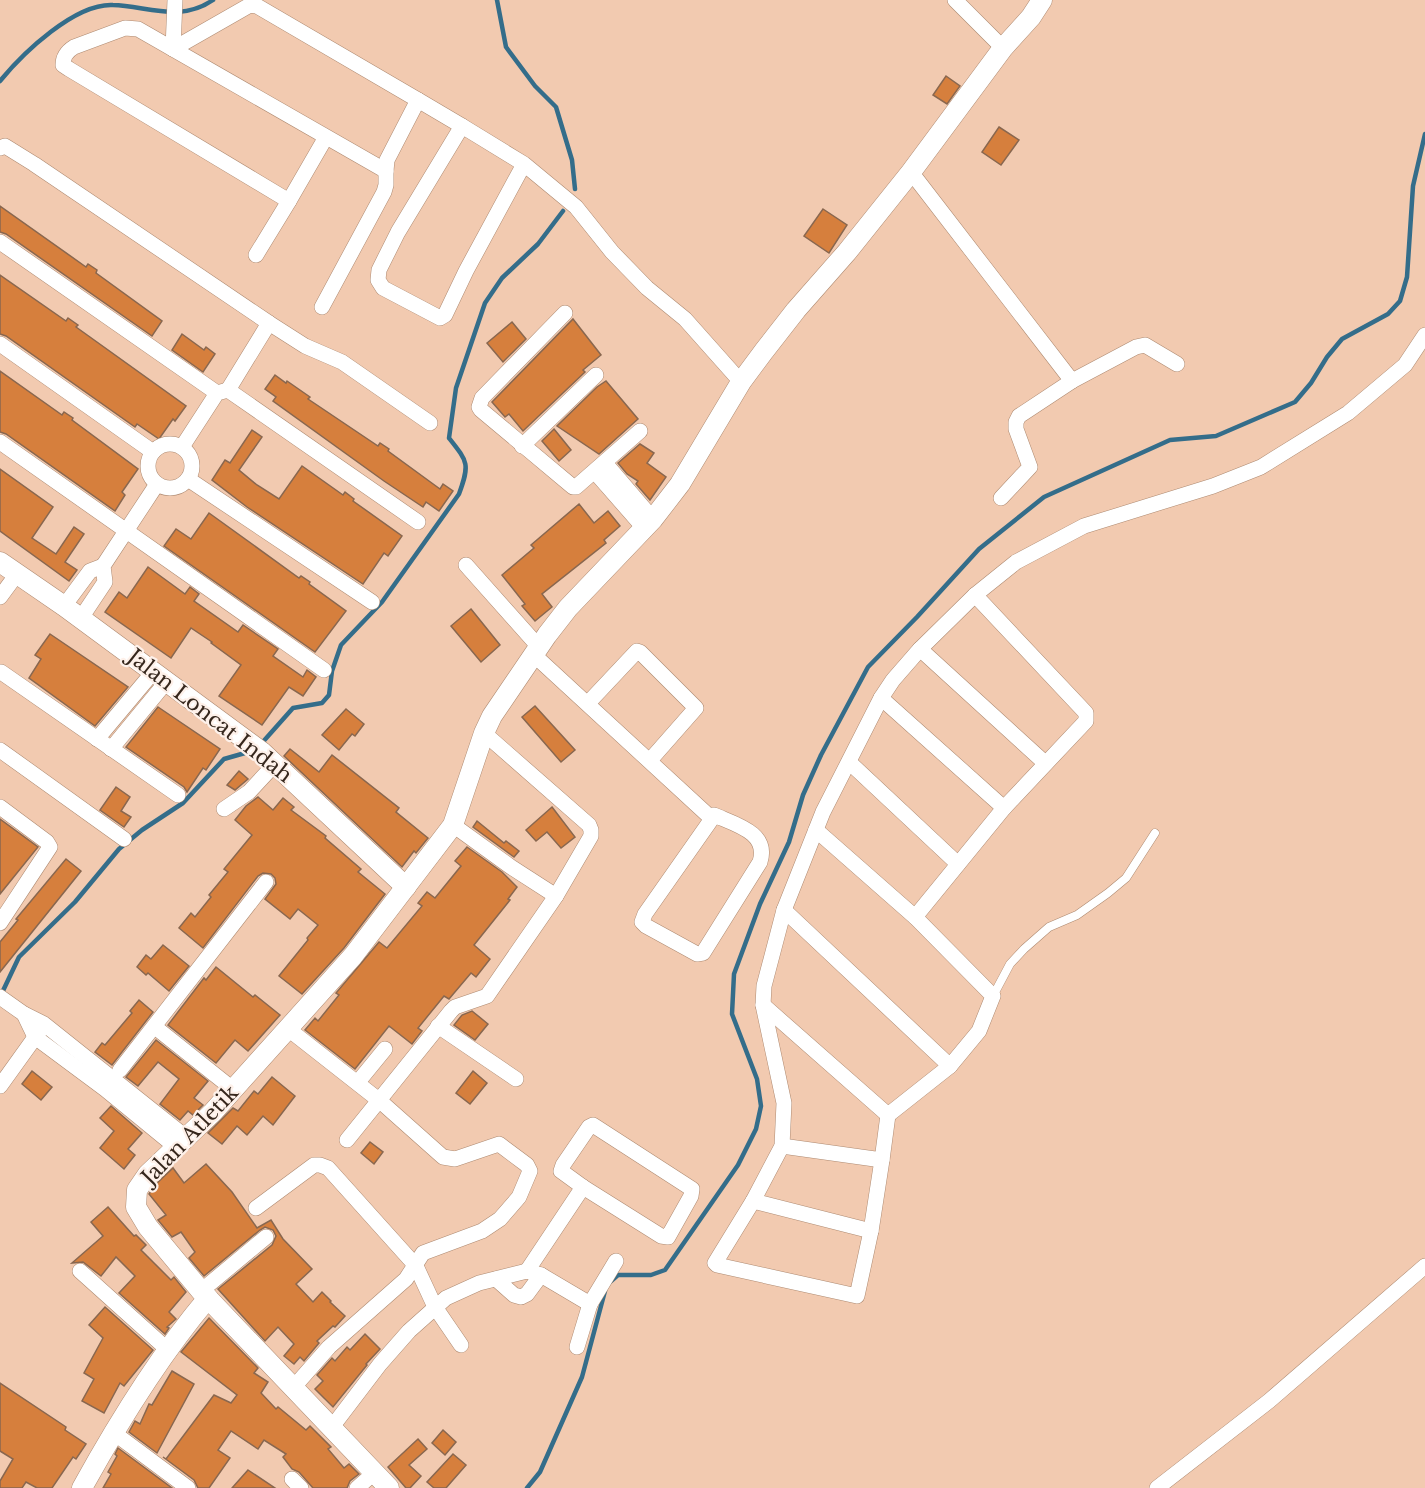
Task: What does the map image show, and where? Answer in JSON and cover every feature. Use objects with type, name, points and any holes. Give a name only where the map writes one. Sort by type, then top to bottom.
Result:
[{"type":"street","points":[[955,0],[1003,48]]},
{"type":"street","name":"Jalan Atletik","points":[[389,1488],[204,1294],[148,1227],[136,1207],[137,1190],[148,1174],[234,1090],[353,956],[406,888],[453,825],[484,733],[492,716],[536,651],[568,608],[649,523],[680,484],[741,382],[796,310],[847,252],[911,172],[1003,48],[1031,17],[1042,0]]},
{"type":"street","points":[[173,49],[175,2]]},
{"type":"street","points":[[173,49],[250,5],[257,6],[462,126],[524,164],[576,207],[612,252],[647,288],[685,319],[741,382]]},
{"type":"street","points":[[289,201],[63,65],[63,59],[68,51],[124,28],[138,29],[386,171]]},
{"type":"street","points":[[322,308],[384,192],[387,160],[417,100]]},
{"type":"street","points":[[462,126],[398,232],[379,270],[378,280],[383,288],[440,318],[445,315],[524,164]]},
{"type":"street","points":[[256,255],[326,137]]},
{"type":"street","points":[[0,148],[5,146],[34,164],[269,323],[305,346],[342,362],[430,423]]},
{"type":"street","points":[[911,172],[1072,381]]},
{"type":"street","points":[[0,242],[418,522]]},
{"type":"street","points":[[565,313],[482,398],[481,410],[573,487],[600,467],[639,431]]},
{"type":"street","points":[[182,447],[223,392],[269,323]]},
{"type":"street","points":[[816,830],[915,917],[993,996],[979,1031],[950,1066],[888,1115],[871,1231],[857,1296],[717,1265],[716,1259],[753,1201],[782,1146],[784,1103],[763,1005],[764,986],[784,910],[816,830],[881,698],[893,680],[920,649],[975,595],[1016,562],[1084,526],[1213,486],[1262,467],[1348,413],[1404,364],[1425,335]]},
{"type":"street","points":[[0,344],[153,452]]},
{"type":"street","points":[[1000,498],[1025,475],[1030,467],[1016,429],[1019,416],[1072,381],[1136,347],[1144,345],[1177,364]]},
{"type":"street","points":[[522,446],[596,375]]},
{"type":"street","points":[[0,442],[324,670]]},
{"type":"street","points":[[168,444],[182,447],[191,458],[192,465],[188,479],[183,484],[170,488],[156,484],[148,471],[153,452],[160,446],[168,444]]},
{"type":"street","points":[[600,467],[649,523]]},
{"type":"street","points":[[188,479],[372,602]]},
{"type":"street","points":[[64,606],[90,571],[103,566],[156,484]]},
{"type":"street","name":"Jalan Loncat Indah","points":[[0,562],[81,618],[263,754],[406,888]]},
{"type":"street","points":[[466,565],[536,651],[709,816],[752,833],[760,841],[763,853],[760,862],[703,953],[697,954],[642,922],[645,914],[713,818]]},
{"type":"street","points":[[81,618],[105,582],[103,566]]},
{"type":"street","points":[[0,597],[17,574]]},
{"type":"street","points":[[915,917],[1004,808],[1086,721],[1086,713],[975,595]]},
{"type":"street","points":[[920,649],[1045,763]]},
{"type":"street","points":[[536,651],[713,818]]},
{"type":"street","points":[[590,701],[637,651],[640,652],[696,708],[651,758]]},
{"type":"street","points":[[1,672],[178,795]]},
{"type":"street","points":[[97,739],[160,676]]},
{"type":"street","points":[[111,749],[160,676]]},
{"type":"street","points":[[881,698],[1004,808]]},
{"type":"street","points":[[347,1140],[455,1007],[487,996],[556,896],[591,836],[588,825],[484,733]]},
{"type":"street","points":[[0,750],[124,839]]},
{"type":"street","points":[[224,809],[249,792],[263,754]]},
{"type":"street","points":[[849,762],[958,864]]},
{"type":"street","points":[[0,807],[48,842],[50,847],[0,923]]},
{"type":"street","points":[[453,825],[556,896]]},
{"type":"street","points":[[120,1070],[266,882]]},
{"type":"street","points":[[784,910],[950,1066]]},
{"type":"street","points":[[5,1000],[24,1014],[44,1024],[182,1143]]},
{"type":"street","points":[[763,1005],[888,1115]]},
{"type":"street","points":[[24,1014],[35,1037],[182,1143]]},
{"type":"street","points":[[0,1086],[44,1024]]},
{"type":"street","points":[[438,1026],[516,1079]]},
{"type":"street","points":[[155,1027],[234,1090]]},
{"type":"street","points":[[287,1028],[358,1082],[443,1157],[455,1160],[496,1144],[527,1165],[530,1171],[519,1197],[512,1208],[500,1219],[482,1232],[426,1251],[420,1256],[406,1279],[329,1347],[293,1388]]},
{"type":"street","points":[[358,1082],[385,1049]]},
{"type":"street","points":[[593,1125],[690,1187],[692,1191],[666,1238],[583,1187],[561,1169],[589,1127],[593,1125]]},
{"type":"street","points":[[782,1146],[882,1160]]},
{"type":"street","points":[[256,1208],[314,1165],[328,1168],[416,1266],[435,1307],[461,1345]]},
{"type":"street","points":[[496,1279],[514,1295],[521,1297],[527,1294],[534,1273],[583,1187]]},
{"type":"street","points":[[753,1201],[871,1231]]},
{"type":"street","points":[[82,1488],[114,1432],[204,1294],[266,1237]]},
{"type":"street","points":[[577,1347],[590,1304],[616,1261]]},
{"type":"street","points":[[1157,1488],[1269,1401],[1425,1266]]},
{"type":"street","points":[[81,1271],[168,1350]]},
{"type":"street","points":[[332,1427],[380,1364],[409,1331],[446,1298],[479,1283],[534,1273],[590,1304]]},
{"type":"street","points":[[114,1432],[188,1488]]},
{"type":"street","points":[[357,1488],[374,1473]]},
{"type":"lane","points":[[993,996],[1010,964],[1024,949],[1049,927],[1077,915],[1126,878],[1155,833]]},
{"type":"building","points":[[946,76],[960,86],[947,104],[933,95]]},
{"type":"building","points":[[999,127],[1019,140],[1001,165],[982,152]]},
{"type":"building","points":[[0,206],[86,267],[88,264],[97,270],[96,273],[162,321],[152,336],[0,232]]},
{"type":"building","points":[[823,209],[847,225],[829,253],[804,236]]},
{"type":"building","points":[[0,275],[66,321],[68,318],[78,325],[76,327],[186,406],[175,421],[173,419],[159,439],[137,424],[135,427],[0,334]]},
{"type":"building","points":[[573,319],[601,355],[583,370],[585,372],[523,431],[509,414],[505,417],[492,402]]},
{"type":"building","points":[[512,322],[526,339],[503,362],[487,343]]},
{"type":"building","points":[[182,334],[204,350],[206,347],[215,354],[203,372],[172,350]]},
{"type":"building","points":[[0,371],[62,415],[64,412],[73,418],[72,420],[138,469],[122,492],[125,495],[115,511],[0,432]]},
{"type":"building","points":[[275,375],[286,383],[287,381],[310,397],[308,399],[378,446],[380,443],[389,449],[388,451],[440,489],[443,484],[453,491],[439,511],[426,502],[423,507],[273,401],[276,397],[265,389]]},
{"type":"building","points":[[606,381],[638,419],[599,454],[557,426]]},
{"type":"building","points":[[554,429],[571,450],[559,461],[542,441]]},
{"type":"building","points":[[252,430],[262,437],[239,470],[257,485],[279,499],[302,466],[343,495],[345,492],[354,499],[353,501],[402,536],[388,556],[384,553],[363,584],[247,507],[212,480],[225,460],[230,463]]},
{"type":"building","points":[[640,444],[654,453],[647,463],[666,477],[650,500],[636,484],[638,481],[627,474],[618,463]]},
{"type":"building","points":[[0,469],[53,507],[32,538],[56,554],[74,527],[84,534],[65,562],[77,570],[69,581],[0,531]]},
{"type":"building","points":[[579,504],[594,523],[608,511],[620,526],[604,540],[606,543],[542,594],[552,607],[535,621],[522,606],[525,604],[502,575],[534,548],[531,545]]},
{"type":"building","points":[[209,513],[299,578],[301,576],[310,582],[309,584],[346,611],[315,652],[164,546],[176,529],[191,539]]},
{"type":"building","points":[[148,567],[185,594],[190,587],[199,594],[194,601],[238,632],[243,625],[278,649],[273,656],[303,677],[307,670],[316,677],[303,696],[289,687],[262,725],[219,696],[241,665],[212,642],[191,628],[171,658],[105,612],[119,592],[127,598]]},
{"type":"building","points":[[471,609],[500,645],[481,662],[451,626]]},
{"type":"building","points":[[50,634],[128,687],[95,726],[29,678],[41,659],[35,655]]},
{"type":"building","points":[[535,706],[575,750],[561,762],[522,717]]},
{"type":"building","points":[[158,707],[220,749],[206,770],[203,768],[187,792],[184,787],[126,747]]},
{"type":"building","points":[[346,709],[364,724],[355,736],[352,734],[339,750],[322,735]]},
{"type":"building","points":[[290,749],[319,772],[332,755],[399,808],[396,812],[428,838],[402,867],[284,756]]},
{"type":"building","points":[[239,771],[248,779],[235,790],[227,785]]},
{"type":"building","points":[[116,787],[130,797],[121,811],[131,817],[124,827],[100,810]]},
{"type":"building","points":[[258,797],[273,810],[283,798],[294,807],[291,810],[326,836],[325,838],[361,869],[358,872],[385,894],[344,948],[302,994],[279,976],[318,925],[298,909],[290,919],[265,899],[276,884],[271,874],[263,873],[258,876],[203,948],[179,928],[191,913],[195,917],[211,897],[209,895],[228,872],[224,869],[252,835],[235,820],[246,806]]},
{"type":"building","points":[[552,807],[575,837],[561,848],[547,832],[536,841],[526,830]]},
{"type":"building","points":[[0,819],[38,847],[0,894]]},
{"type":"building","points":[[477,821],[504,843],[506,841],[519,851],[514,857],[473,827]]},
{"type":"building","points":[[467,847],[502,872],[517,887],[508,899],[510,900],[474,945],[490,959],[476,977],[471,973],[449,999],[444,996],[418,1028],[422,1031],[412,1044],[389,1026],[355,1069],[305,1030],[315,1018],[318,1021],[339,995],[336,993],[379,942],[387,948],[422,906],[418,903],[427,892],[435,898],[461,866],[455,861]]},
{"type":"building","points":[[66,859],[81,871],[0,972],[0,942]]},
{"type":"building","points":[[163,945],[189,966],[169,991],[137,967],[146,955],[151,959]]},
{"type":"building","points":[[216,967],[280,1015],[248,1051],[235,1040],[216,1063],[168,1025],[204,978],[206,980]]},
{"type":"building","points":[[139,1000],[153,1012],[112,1065],[95,1052],[102,1043],[105,1045],[132,1013],[130,1011]]},
{"type":"building","points":[[472,1011],[488,1024],[475,1040],[454,1025],[462,1015]]},
{"type":"building","points":[[156,1040],[208,1081],[194,1098],[203,1105],[193,1115],[188,1111],[180,1120],[160,1104],[179,1079],[158,1062],[138,1086],[126,1077]]},
{"type":"building","points":[[32,1071],[52,1087],[41,1100],[22,1084]]},
{"type":"building","points":[[473,1071],[487,1083],[470,1104],[456,1093]]},
{"type":"building","points":[[272,1077],[295,1096],[273,1125],[263,1116],[247,1135],[237,1126],[222,1144],[208,1133],[233,1108],[238,1111],[254,1091],[258,1094]]},
{"type":"building","points":[[111,1106],[142,1133],[128,1149],[135,1155],[124,1169],[100,1148],[114,1131],[100,1118]]},
{"type":"building","points":[[370,1142],[383,1152],[374,1164],[361,1153]]},
{"type":"building","points":[[206,1164],[232,1192],[257,1228],[271,1220],[283,1239],[312,1269],[296,1284],[313,1302],[322,1292],[345,1316],[317,1341],[319,1343],[304,1361],[300,1357],[294,1364],[284,1356],[294,1344],[278,1327],[265,1341],[218,1289],[272,1245],[276,1236],[273,1230],[265,1227],[260,1230],[204,1276],[189,1258],[195,1252],[181,1232],[172,1237],[158,1220],[166,1215],[149,1194],[155,1185],[173,1168],[184,1183]]},
{"type":"building","points":[[108,1207],[134,1236],[136,1235],[146,1245],[141,1250],[171,1280],[174,1277],[186,1292],[169,1312],[176,1319],[167,1327],[169,1328],[165,1334],[119,1293],[135,1276],[116,1257],[101,1276],[83,1262],[72,1263],[103,1236],[91,1222]]},
{"type":"building","points":[[105,1307],[153,1350],[124,1386],[120,1383],[104,1413],[82,1401],[94,1379],[84,1373],[103,1338],[89,1325]]},
{"type":"building","points":[[209,1318],[258,1368],[254,1373],[268,1382],[261,1393],[276,1409],[278,1407],[306,1430],[310,1426],[331,1447],[328,1449],[344,1468],[349,1464],[359,1474],[350,1481],[347,1488],[313,1488],[299,1472],[292,1469],[283,1457],[286,1454],[264,1440],[258,1449],[231,1431],[218,1450],[230,1458],[209,1488],[198,1488],[194,1480],[163,1457],[166,1459],[214,1395],[231,1403],[237,1395],[181,1352]]},
{"type":"building","points":[[365,1334],[380,1349],[333,1407],[315,1389],[323,1381],[317,1375],[332,1358],[335,1361],[347,1347],[350,1350]]},
{"type":"building","points":[[172,1371],[194,1384],[157,1453],[129,1432],[135,1421],[140,1424],[149,1404],[152,1405]]},
{"type":"building","points":[[0,1383],[66,1427],[65,1430],[86,1444],[76,1459],[73,1457],[52,1488],[37,1488],[26,1482],[22,1488],[0,1488],[0,1481],[13,1459],[0,1451]]},
{"type":"building","points":[[443,1430],[456,1442],[445,1455],[432,1443]]},
{"type":"building","points":[[418,1439],[427,1449],[409,1465],[421,1476],[410,1488],[406,1488],[388,1467]]},
{"type":"building","points":[[118,1448],[172,1488],[103,1488],[111,1474],[108,1472],[117,1456],[115,1454]]},
{"type":"building","points":[[453,1454],[466,1465],[446,1488],[434,1488],[427,1482]]},
{"type":"building","points":[[248,1470],[275,1488],[232,1488]]},
{"type":"waterway","points":[[0,81],[36,44],[83,12],[113,5],[163,12],[188,11],[213,0]]},
{"type":"waterway","points":[[497,0],[506,47],[535,86],[556,107],[572,160],[575,189]]},
{"type":"waterway","points":[[610,1282],[618,1275],[651,1275],[665,1270],[738,1165],[756,1129],[761,1106],[757,1079],[732,1014],[734,974],[760,904],[789,842],[803,795],[821,755],[868,667],[979,549],[1044,497],[1170,440],[1216,436],[1295,402],[1342,339],[1388,314],[1400,301],[1407,277],[1413,186],[1425,134]]},
{"type":"waterway","points":[[261,744],[293,708],[322,703],[329,695],[332,671],[341,645],[382,602],[459,494],[466,469],[463,458],[449,438],[456,388],[485,303],[502,278],[538,244],[563,211]]},
{"type":"waterway","points":[[1,995],[19,957],[75,902],[119,849],[142,830],[183,803],[224,759],[252,751]]},
{"type":"waterway","points":[[527,1488],[540,1472],[582,1377],[605,1291]]}]
